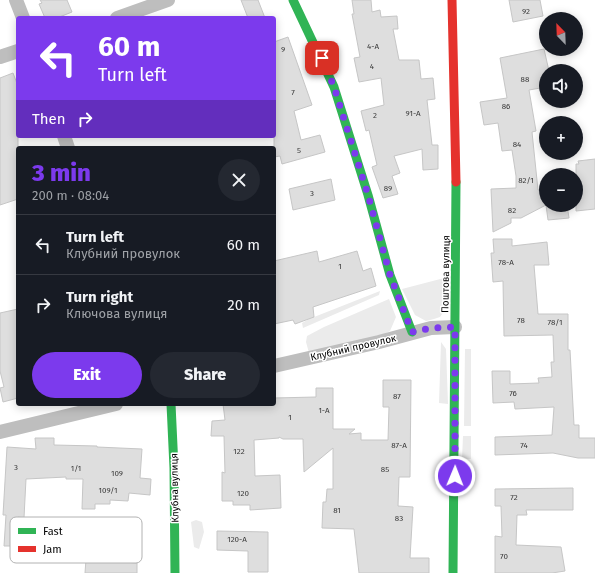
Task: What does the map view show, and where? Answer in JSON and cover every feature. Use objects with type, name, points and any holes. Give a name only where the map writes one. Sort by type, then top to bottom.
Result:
[{"type":"street","points":[[16,0],[22,16]]},
{"type":"street","points":[[123,16],[168,0]]},
{"type":"street","points":[[293,0],[334,87],[368,195],[390,275],[412,332]]},
{"type":"street","name":"Поштова вулиця","points":[[452,0],[456,146],[456,418],[453,573]]},
{"type":"street","points":[[0,57],[16,52]]},
{"type":"street","name":"Клубний провулок","points":[[276,366],[379,342],[412,332],[431,328],[455,327]]},
{"type":"street","points":[[0,432],[108,406]]},
{"type":"street","name":"Клубна вулиця","points":[[171,406],[174,468],[175,573]]},
{"type":"shaded area","points":[[448,277],[445,310],[440,317],[426,321],[415,315],[402,289]]},
{"type":"shaded area","points":[[380,291],[379,295],[303,328],[302,323],[309,319]]},
{"type":"shaded area","points":[[389,299],[396,317],[390,331],[383,335],[309,353],[306,342],[307,336],[324,327]]},
{"type":"shaded area","points":[[441,342],[446,349],[448,404],[439,403]]},
{"type":"shaded area","points":[[465,349],[471,349],[471,426],[464,426]]},
{"type":"shaded area","points":[[463,436],[471,436],[471,459],[462,459]]},
{"type":"shaded area","points":[[196,520],[202,522],[204,532],[199,549],[194,547],[191,522]]},
{"type":"building","points":[[40,0],[67,0],[72,12],[62,16],[44,16],[39,4],[42,3]]},
{"type":"building","points":[[241,0],[258,0],[264,16],[247,16]]},
{"type":"building","points":[[352,0],[371,0],[372,12],[380,10],[381,17],[397,16],[398,29],[393,29],[399,60],[419,60],[421,79],[433,78],[435,99],[427,100],[432,145],[438,145],[438,169],[423,170],[422,149],[394,156],[400,173],[392,176],[398,194],[383,198],[372,167],[377,165],[369,130],[366,131],[361,111],[384,105],[381,78],[359,82],[354,58],[360,57],[352,14],[354,14]]},
{"type":"building","points":[[509,0],[540,0],[542,12],[539,12],[539,17],[513,22]]},
{"type":"building","points":[[288,37],[312,105],[294,111],[301,140],[320,135],[325,152],[282,164],[280,156],[276,157],[276,146],[274,146],[274,138],[276,138],[276,41]]},
{"type":"building","points":[[539,50],[539,56],[546,56],[547,64],[539,64],[539,88],[529,90],[536,131],[532,132],[539,190],[539,209],[521,218],[511,218],[511,223],[493,232],[491,189],[516,188],[516,176],[512,150],[502,151],[498,123],[484,125],[480,102],[507,98],[500,58]]},
{"type":"building","points":[[13,73],[16,81],[16,138],[18,138],[18,146],[16,146],[16,200],[0,205],[0,78]]},
{"type":"building","points":[[595,159],[595,209],[583,210],[583,168],[576,168],[576,164],[579,164],[578,161]]},
{"type":"building","points":[[331,179],[335,200],[293,210],[289,189]]},
{"type":"building","points":[[547,212],[568,212],[569,218],[548,220]]},
{"type":"building","points":[[493,239],[512,239],[512,246],[547,242],[549,265],[534,265],[538,314],[568,314],[568,350],[570,350],[574,425],[579,425],[579,438],[595,438],[595,458],[578,458],[553,453],[495,455],[495,437],[552,435],[554,407],[515,409],[514,402],[493,403],[492,371],[510,371],[510,384],[539,383],[538,378],[552,377],[551,362],[554,362],[553,335],[504,336],[503,281],[493,282],[491,253],[494,253]]},
{"type":"building","points":[[317,251],[319,262],[357,251],[363,271],[371,268],[376,286],[313,307],[314,317],[295,324],[293,320],[276,324],[276,261]]},
{"type":"building","points":[[16,309],[16,399],[3,402],[0,388],[4,387],[0,371],[0,313]]},
{"type":"building","points":[[383,380],[411,380],[410,477],[399,477],[398,506],[413,507],[410,558],[429,558],[429,573],[359,573],[354,529],[322,528],[323,502],[326,502],[327,489],[333,489],[333,448],[304,472],[303,439],[283,439],[279,437],[254,440],[255,476],[280,475],[281,508],[250,510],[250,505],[233,505],[233,501],[222,501],[222,472],[225,473],[224,436],[211,436],[212,421],[225,420],[223,406],[276,406],[276,398],[316,397],[316,388],[333,388],[333,429],[355,429],[349,434],[361,433],[361,440],[388,440],[389,407],[383,407]]},
{"type":"building","points":[[35,438],[54,438],[54,445],[142,449],[140,478],[151,479],[150,495],[129,493],[128,501],[110,500],[110,504],[95,504],[95,509],[82,509],[83,479],[66,479],[66,477],[26,479],[24,517],[10,517],[10,546],[4,546],[6,515],[3,515],[7,447],[36,449]]},
{"type":"building","points":[[573,488],[573,510],[526,510],[527,515],[517,515],[516,545],[561,547],[565,571],[552,573],[495,573],[495,536],[502,537],[501,506],[495,506],[495,489]]},
{"type":"building","points":[[217,531],[268,532],[268,572],[248,572],[248,551],[217,550]]},
{"type":"building","points":[[86,563],[137,563],[137,573],[85,573]]},
{"type":"traffic: fast","points":[[293,0],[334,87],[368,195],[390,275],[412,332]]},
{"type":"traffic: fast","points":[[453,573],[456,182]]},
{"type":"traffic: fast","points":[[171,406],[174,468],[175,573]]},
{"type":"traffic: jam","points":[[452,0],[456,182]]},
{"type":"route","points":[[322,58],[334,87],[368,195],[390,275],[412,332],[431,328],[455,327],[455,476]]}]
